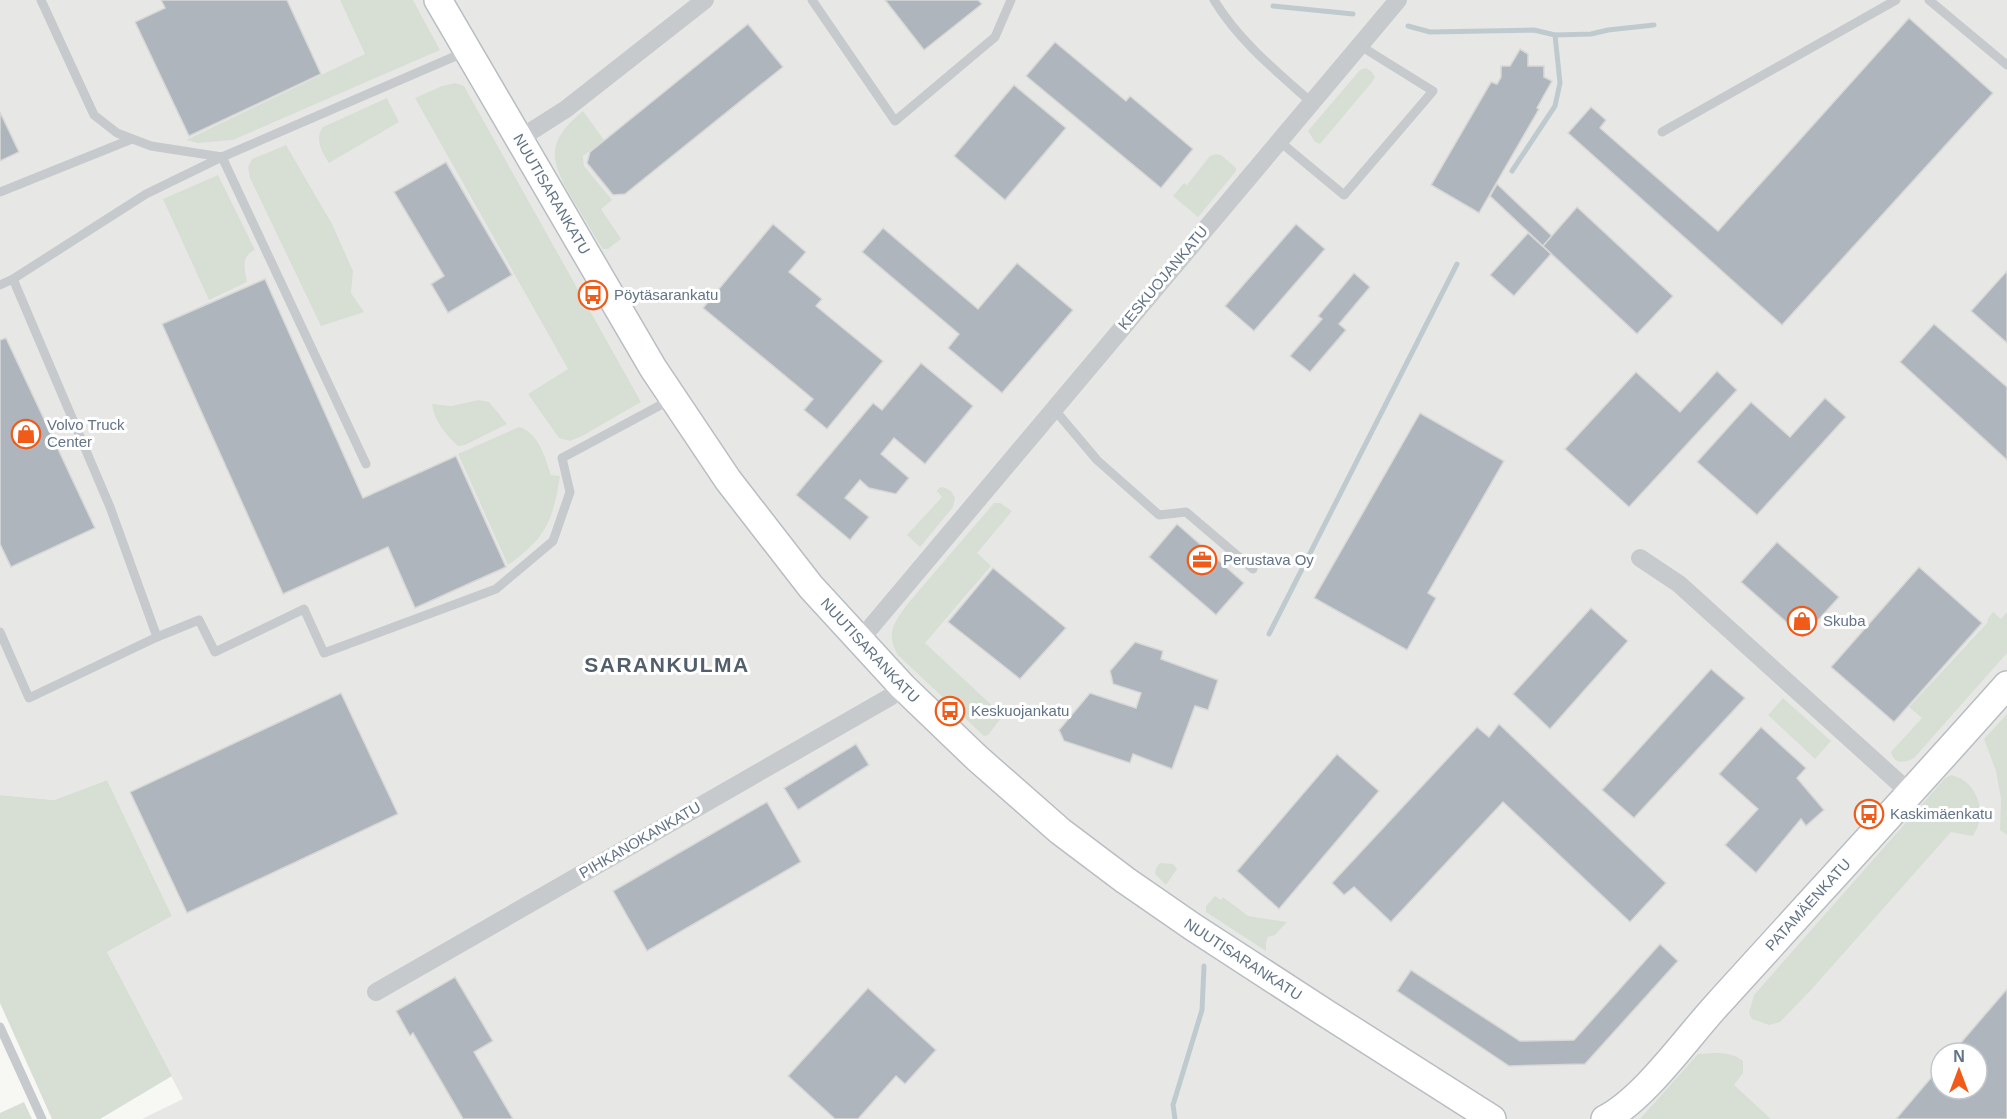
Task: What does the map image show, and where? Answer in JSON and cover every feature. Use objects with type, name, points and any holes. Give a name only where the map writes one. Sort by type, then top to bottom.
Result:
[{"type":"main road","name":"NUUTISARANKATU","points":[[438,0],[653,368],[728,480],[811,587],[902,686],[1017,793],[1083,849],[1193,927],[1492,1119]]},
{"type":"main road","name":"PATAMÄENKATU","points":[[1605,1119],[1636,1096],[2007,685]]},
{"type":"street","points":[[519,139],[566,109],[705,0]]},
{"type":"street","name":"KESKUOJANKATU","points":[[860,640],[1398,0]]},
{"type":"street","points":[[1640,558],[1679,584],[1909,792]]},
{"type":"street","name":"PIHKANOKANKATU","points":[[376,992],[890,697],[902,686]]},
{"type":"lane","points":[[41,0],[94,115],[117,133],[151,146],[222,157]]},
{"type":"lane","points":[[812,0],[895,121],[995,37],[1011,0]]},
{"type":"lane","points":[[1214,0],[1223,15],[1247,43],[1311,102]]},
{"type":"lane","points":[[1662,132],[1896,0]]},
{"type":"lane","points":[[1929,0],[2007,65]]},
{"type":"lane","points":[[1279,141],[1344,195],[1433,91],[1359,45]]},
{"type":"lane","points":[[0,285],[146,194],[222,157],[467,51]]},
{"type":"lane","points":[[0,192],[132,139]]},
{"type":"lane","points":[[222,157],[366,464]]},
{"type":"lane","points":[[13,279],[110,507],[157,637]]},
{"type":"lane","points":[[0,632],[29,698],[157,637],[199,620],[215,652],[304,609],[324,653],[496,589],[553,541],[570,492],[562,459],[673,398]]},
{"type":"lane","points":[[1054,409],[1097,460],[1159,515],[1186,512],[1253,569]]},
{"type":"lane","points":[[0,1028],[42,1119]]},
{"type":"shaded area","points":[[0,0],[2007,0],[2007,1119],[142,1119],[183,1099],[107,952],[172,916],[107,780],[54,800],[0,795]]},
{"type":"shaded area","points":[[340,0],[413,0],[440,50],[233,140],[198,143],[186,140],[365,54]]},
{"type":"shaded area","points":[[1366,68],[1375,77],[1372,82],[1320,144],[1315,142],[1308,131],[1360,70]]},
{"type":"shaded area","points":[[455,83],[464,86],[641,402],[570,441],[559,438],[528,394],[568,369],[415,98]]},
{"type":"shaded area","points":[[387,98],[399,122],[329,163],[319,141],[323,127]]},
{"type":"shaded area","points":[[583,111],[604,140],[583,156],[584,166],[612,200],[601,209],[621,239],[608,249],[603,249],[570,195],[555,159],[555,150],[563,131]]},
{"type":"shaded area","points":[[286,145],[332,224],[353,271],[351,293],[364,312],[321,326],[250,178],[248,167],[252,159]]},
{"type":"shaded area","points":[[1221,155],[1236,168],[1236,171],[1198,217],[1173,196],[1184,183],[1187,185],[1210,156]]},
{"type":"shaded area","points":[[218,175],[255,250],[245,260],[247,282],[209,300],[163,199]]},
{"type":"shaded area","points":[[479,400],[489,402],[507,424],[465,445],[458,446],[441,427],[432,404],[451,406]]},
{"type":"shaded area","points":[[519,427],[532,434],[536,440],[544,453],[551,475],[560,476],[554,505],[546,527],[531,546],[508,565],[458,454]]},
{"type":"shaded area","points":[[943,487],[951,491],[955,498],[953,507],[920,547],[907,535],[942,497],[937,491]]},
{"type":"shaded area","points":[[994,503],[1000,503],[1012,511],[977,553],[991,566],[925,643],[1000,713],[1002,717],[988,735],[984,736],[898,655],[892,640],[892,633],[896,620],[910,601]]},
{"type":"shaded area","points":[[1993,612],[2001,619],[2007,612],[2007,653],[1914,758],[1904,762],[1897,761],[1891,752],[1922,718],[1909,707],[1988,622]]},
{"type":"shaded area","points":[[1783,698],[1831,741],[1815,759],[1768,715]]},
{"type":"shaded area","points":[[2007,714],[2007,835],[2000,830],[2001,799],[1996,771],[1984,739]]},
{"type":"shaded area","points":[[1951,775],[1965,781],[1978,800],[1979,825],[1973,836],[1951,832],[1780,1022],[1769,1025],[1752,1019],[1749,1013],[1754,995],[1945,778]]},
{"type":"shaded area","points":[[107,780],[172,916],[107,952],[172,1076],[100,1119],[52,1119],[0,1003],[0,795],[54,800]]},
{"type":"shaded area","points":[[1160,863],[1173,864],[1177,869],[1166,885],[1155,874]]},
{"type":"shaded area","points":[[1215,896],[1221,900],[1223,897],[1248,916],[1287,922],[1275,935],[1268,937],[1266,951],[1206,912],[1206,906]]},
{"type":"shaded area","points":[[1698,1054],[1730,1054],[1743,1061],[1743,1073],[1734,1085],[1771,1119],[1640,1119]]},
{"type":"shaded area","points":[[24,1102],[32,1119],[0,1119],[0,1113]]},
{"type":"building","points":[[161,0],[287,0],[321,74],[189,136],[135,22],[165,8]]},
{"type":"building","points":[[885,0],[978,0],[982,4],[924,50]]},
{"type":"building","points":[[1909,18],[1993,93],[1782,325],[1568,133],[1591,107],[1606,120],[1600,128],[1718,231]]},
{"type":"building","points":[[748,24],[783,67],[625,194],[613,195],[587,163],[590,152]]},
{"type":"building","points":[[1055,42],[1126,101],[1130,96],[1193,149],[1161,188],[1026,76]]},
{"type":"building","points":[[1520,49],[1528,54],[1528,66],[1544,66],[1544,77],[1552,81],[1537,108],[1539,109],[1479,213],[1431,185],[1491,82],[1497,84],[1501,77],[1501,66],[1510,66]]},
{"type":"building","points":[[1014,85],[1066,128],[1005,200],[954,156]]},
{"type":"building","points":[[0,112],[19,152],[0,161]]},
{"type":"building","points":[[446,162],[512,275],[448,313],[431,284],[444,276],[394,192]]},
{"type":"building","points":[[1497,184],[1552,236],[1543,246],[1490,196]]},
{"type":"building","points":[[1577,207],[1673,296],[1637,334],[1543,246]]},
{"type":"building","points":[[773,224],[806,252],[789,272],[822,299],[816,306],[883,361],[827,429],[804,410],[813,399],[703,308]]},
{"type":"building","points":[[1296,224],[1325,249],[1254,331],[1225,306]]},
{"type":"building","points":[[883,228],[978,309],[1017,263],[1073,310],[1002,393],[948,348],[959,334],[862,252]]},
{"type":"building","points":[[1528,233],[1551,254],[1514,296],[1490,275]]},
{"type":"building","points":[[2007,271],[2007,343],[1971,311]]},
{"type":"building","points":[[1354,273],[1370,287],[1339,324],[1346,330],[1310,372],[1290,356],[1322,319],[1318,316]]},
{"type":"building","points":[[265,279],[363,498],[456,456],[506,567],[415,608],[388,547],[283,594],[162,324]]},
{"type":"building","points":[[1934,324],[2007,387],[2007,460],[1900,362]]},
{"type":"building","name":"Volvo Truck Center","points":[[6,338],[95,528],[11,567],[0,544],[0,340]]},
{"type":"building","points":[[921,363],[973,406],[925,464],[894,438],[881,454],[909,478],[896,494],[869,488],[860,480],[845,498],[869,517],[850,540],[796,495],[873,403],[882,410]]},
{"type":"building","points":[[1717,371],[1737,390],[1629,507],[1565,449],[1636,372],[1680,412]]},
{"type":"building","points":[[1825,398],[1846,417],[1757,515],[1697,462],[1751,402],[1790,437]]},
{"type":"building","points":[[1420,413],[1504,461],[1428,593],[1436,598],[1407,650],[1314,598]]},
{"type":"building","points":[[1177,524],[1244,583],[1216,615],[1149,557]]},
{"type":"building","points":[[1777,542],[1839,597],[1803,637],[1741,582]]},
{"type":"building","points":[[1919,567],[1982,623],[1894,722],[1831,667]]},
{"type":"building","points":[[993,568],[1066,628],[1020,679],[948,622]]},
{"type":"building","points":[[1591,608],[1628,641],[1550,729],[1513,694]]},
{"type":"building","points":[[1135,642],[1163,651],[1161,659],[1218,680],[1208,710],[1195,706],[1172,769],[1133,754],[1130,763],[1064,741],[1059,730],[1090,693],[1136,708],[1141,693],[1113,684],[1110,671]]},
{"type":"building","points":[[1711,669],[1745,698],[1634,818],[1602,790]]},
{"type":"building","points":[[341,693],[398,814],[187,913],[130,792]]},
{"type":"building","points":[[1499,724],[1666,883],[1630,922],[1503,802],[1391,922],[1354,887],[1344,895],[1332,883],[1477,727],[1489,737]]},
{"type":"building","points":[[1761,727],[1806,768],[1797,778],[1824,810],[1806,826],[1801,819],[1756,873],[1725,845],[1758,809],[1719,774]]},
{"type":"building","points":[[856,744],[869,765],[798,810],[784,788]]},
{"type":"building","points":[[1337,754],[1379,791],[1279,909],[1237,871]]},
{"type":"building","points":[[767,802],[801,862],[647,951],[613,891]]},
{"type":"building","points":[[1660,944],[1678,961],[1585,1064],[1509,1066],[1397,991],[1411,970],[1520,1041],[1574,1040]]},
{"type":"building","points":[[455,977],[493,1041],[474,1052],[513,1119],[463,1119],[413,1033],[410,1036],[396,1011]]},
{"type":"building","points":[[868,988],[936,1050],[905,1084],[896,1076],[858,1119],[835,1119],[788,1076]]},
{"type":"building","points":[[2007,989],[2007,1119],[1896,1119],[1929,1080],[1929,1101],[1989,1101],[1989,1041],[1962,1041]]},
{"type":"waterway","points":[[1273,6],[1353,14]]},
{"type":"waterway","points":[[1408,26],[1430,32],[1534,30],[1555,35],[1591,34],[1654,25]]},
{"type":"waterway","points":[[1512,171],[1555,106],[1560,83],[1555,35]]},
{"type":"waterway","points":[[1269,634],[1457,264]]},
{"type":"waterway","points":[[1175,1119],[1173,1105],[1202,1010],[1204,966]]},
{"type":"place","name":"Pöytäsarankatu","points":[[593,295]]},
{"type":"place","name":"Volvo Truck Center","points":[[26,434]]},
{"type":"place","name":"Perustava Oy","points":[[1202,560]]},
{"type":"place","name":"Skuba","points":[[1802,621]]},
{"type":"place","name":"Keskuojankatu","points":[[950,711]]},
{"type":"place","name":"Kaskimäenkatu","points":[[1869,814]]},
{"type":"district","name":"SARANKULMA","points":[[667,665]]}]
